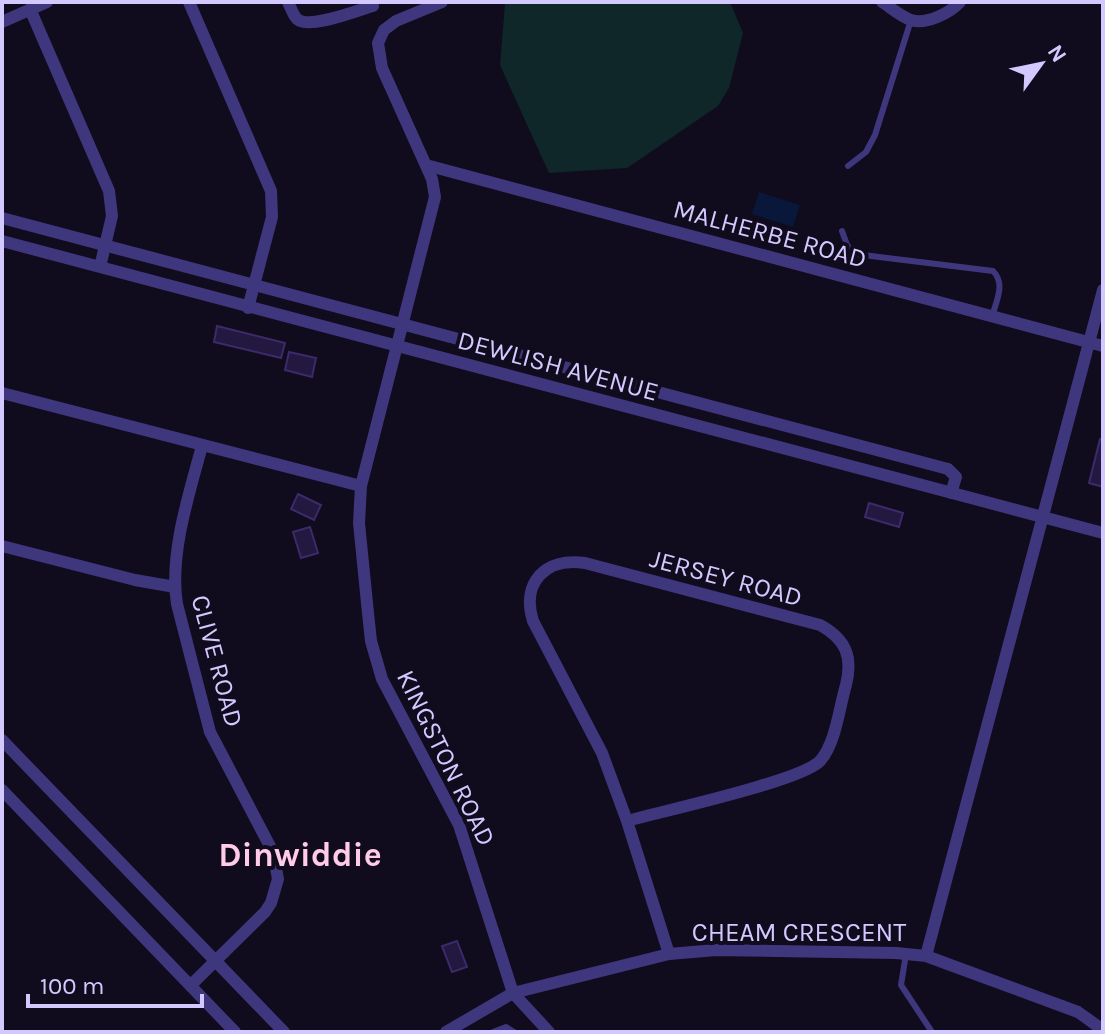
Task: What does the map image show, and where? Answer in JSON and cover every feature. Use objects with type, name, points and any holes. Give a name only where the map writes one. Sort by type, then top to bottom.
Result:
[{"type":"street","points":[[2,22],[47,2]]},
{"type":"street","points":[[189,2],[271,191],[272,217],[248,308]]},
{"type":"street","points":[[288,2],[297,19],[304,23],[336,18],[375,3]]},
{"type":"street","name":"KINGSTON ROAD","points":[[442,2],[390,25],[378,43],[382,68],[426,165],[435,188],[435,197],[361,486],[361,546],[371,641],[388,694],[459,825],[513,993],[549,1032]]},
{"type":"street","points":[[882,2],[911,20],[925,21],[954,8],[960,2]]},
{"type":"street","points":[[30,9],[109,191],[112,216],[100,267]]},
{"type":"street","name":"MALHERBE ROAD","points":[[426,165],[1103,346]]},
{"type":"street","name":"DEWLISH AVENUE","points":[[2,218],[948,469],[955,475],[953,487]]},
{"type":"street","name":"DEWLISH AVENUE","points":[[2,241],[690,423],[953,487],[1103,533]]},
{"type":"street","points":[[926,956],[1103,290]]},
{"type":"street","points":[[487,370],[493,349]]},
{"type":"street","points":[[2,393],[361,486]]},
{"type":"street","points":[[690,423],[697,404]]},
{"type":"street","name":"CLIVE ROAD","points":[[191,985],[271,903],[278,879],[267,839],[210,732],[175,587],[177,558],[202,446]]},
{"type":"street","points":[[2,546],[135,580],[175,587]]},
{"type":"street","name":"JERSEY ROAD","points":[[627,821],[792,776],[819,762],[830,743],[849,672],[849,655],[838,636],[820,625],[585,563],[566,561],[556,564],[534,582],[529,600],[533,621],[602,753],[669,954]]},
{"type":"street","points":[[2,740],[284,1032]]},
{"type":"street","points":[[2,790],[235,1032]]},
{"type":"street","name":"CHEAM CRESCENT","points":[[446,1032],[513,993],[669,954],[716,950],[926,956],[1100,1023]]},
{"type":"lane","points":[[848,166],[866,152],[875,135],[911,20]]},
{"type":"lane","points":[[842,231],[847,245],[855,254],[993,271],[998,276],[1000,288],[992,317]]},
{"type":"lane","points":[[906,954],[901,985],[932,1032]]},
{"type":"lane","points":[[493,1032],[506,1027],[514,1032]]},
{"type":"green space","points":[[730,2],[743,33],[729,88],[718,106],[627,168],[549,173],[500,65],[505,4]]},
{"type":"water","points":[[759,192],[800,205],[793,227],[752,214]]},
{"type":"building","points":[[217,326],[285,343],[281,358],[214,342]]},
{"type":"building","points":[[289,352],[316,358],[312,377],[285,370]]},
{"type":"building","points":[[1100,439],[1103,440],[1103,487],[1089,483]]},
{"type":"building","points":[[298,494],[321,505],[314,520],[291,509]]},
{"type":"building","points":[[869,503],[903,513],[899,527],[865,517]]},
{"type":"building","points":[[310,527],[318,553],[301,558],[293,532]]},
{"type":"building","points":[[457,941],[467,967],[452,972],[442,946]]},
{"type":"district","name":"Dinwiddie","points":[[300,855]]}]
